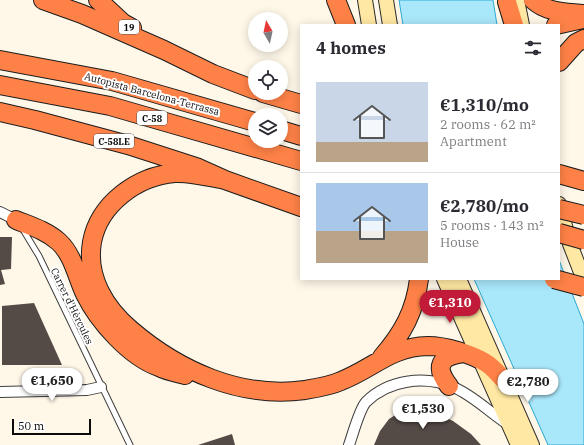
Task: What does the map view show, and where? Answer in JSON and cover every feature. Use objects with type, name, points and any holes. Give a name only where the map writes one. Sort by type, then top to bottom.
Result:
[{"type":"highway","points":[[43,0],[82,14],[164,50],[213,74],[248,87]]},
{"type":"highway","name":"19","points":[[98,0],[123,23],[164,50]]},
{"type":"highway","points":[[336,0],[346,24]]},
{"type":"highway","points":[[533,0],[541,6],[553,10],[584,14]]},
{"type":"highway","points":[[510,1],[514,24]]},
{"type":"highway","points":[[560,24],[584,19]]},
{"type":"highway","points":[[560,50],[580,41]]},
{"type":"highway","points":[[560,61],[580,41]]},
{"type":"highway","name":"Autopista Barcelona-Terrassa","points":[[0,60],[112,81],[248,120]]},
{"type":"highway","name":"C-58","points":[[0,85],[110,106],[300,161]]},
{"type":"highway","points":[[288,100],[300,104]]},
{"type":"highway","name":"C-58LE","points":[[0,112],[128,145],[196,167],[225,180],[300,206]]},
{"type":"highway","points":[[288,132],[300,136]]},
{"type":"highway","points":[[225,180],[193,174],[176,173],[158,176],[142,182],[128,190],[107,209],[99,220],[90,254],[93,275],[100,293],[111,310],[123,323],[160,352],[181,365],[221,382],[241,388],[268,391],[292,392],[318,388],[340,382],[396,352],[412,347],[430,346],[440,347],[471,356],[488,364],[503,380]]},
{"type":"highway","points":[[560,174],[584,181]]},
{"type":"highway","points":[[560,209],[584,215]]},
{"type":"highway","points":[[16,220],[45,232],[60,243],[70,257],[92,309],[110,331],[138,355],[158,367],[199,379],[221,382]]},
{"type":"highway","points":[[560,233],[584,240]]},
{"type":"highway","points":[[378,361],[395,343],[405,327],[412,309],[419,280]]},
{"type":"highway","points":[[558,280],[584,287]]},
{"type":"highway","points":[[449,386],[442,377],[441,365],[445,359],[452,355],[471,356]]},
{"type":"main road","points":[[365,0],[369,24]]},
{"type":"main road","points":[[386,0],[390,24]]},
{"type":"main road","points":[[510,1],[510,24]]},
{"type":"main road","points":[[510,1],[522,24]]},
{"type":"main road","points":[[560,208],[570,244],[584,280]]},
{"type":"main road","points":[[560,235],[584,294]]},
{"type":"main road","points":[[444,280],[471,356],[518,445]]},
{"type":"main road","points":[[459,280],[532,445]]},
{"type":"street","points":[[0,212],[16,220]]},
{"type":"street","points":[[349,445],[356,424],[366,403],[381,391],[396,384],[419,380],[449,386],[471,397],[508,425]]},
{"type":"street","points":[[0,392],[88,390],[101,387]]},
{"type":"lane","name":"Carrer d'Hèrcules","points":[[16,220],[39,256],[130,445]]},
{"type":"water","points":[[399,0],[493,0],[497,24],[403,24]]},
{"type":"water","points":[[560,263],[584,324],[584,445],[548,445],[474,280],[560,280]]},
{"type":"building","points":[[0,237],[12,237],[11,269],[1,270],[5,284],[0,285]]},
{"type":"building","points":[[34,303],[62,365],[2,365],[2,306]]},
{"type":"building","points":[[417,408],[434,412],[453,421],[471,434],[481,445],[374,445],[380,431],[389,419],[403,410]]},
{"type":"building","points":[[232,434],[235,445],[198,445]]}]
